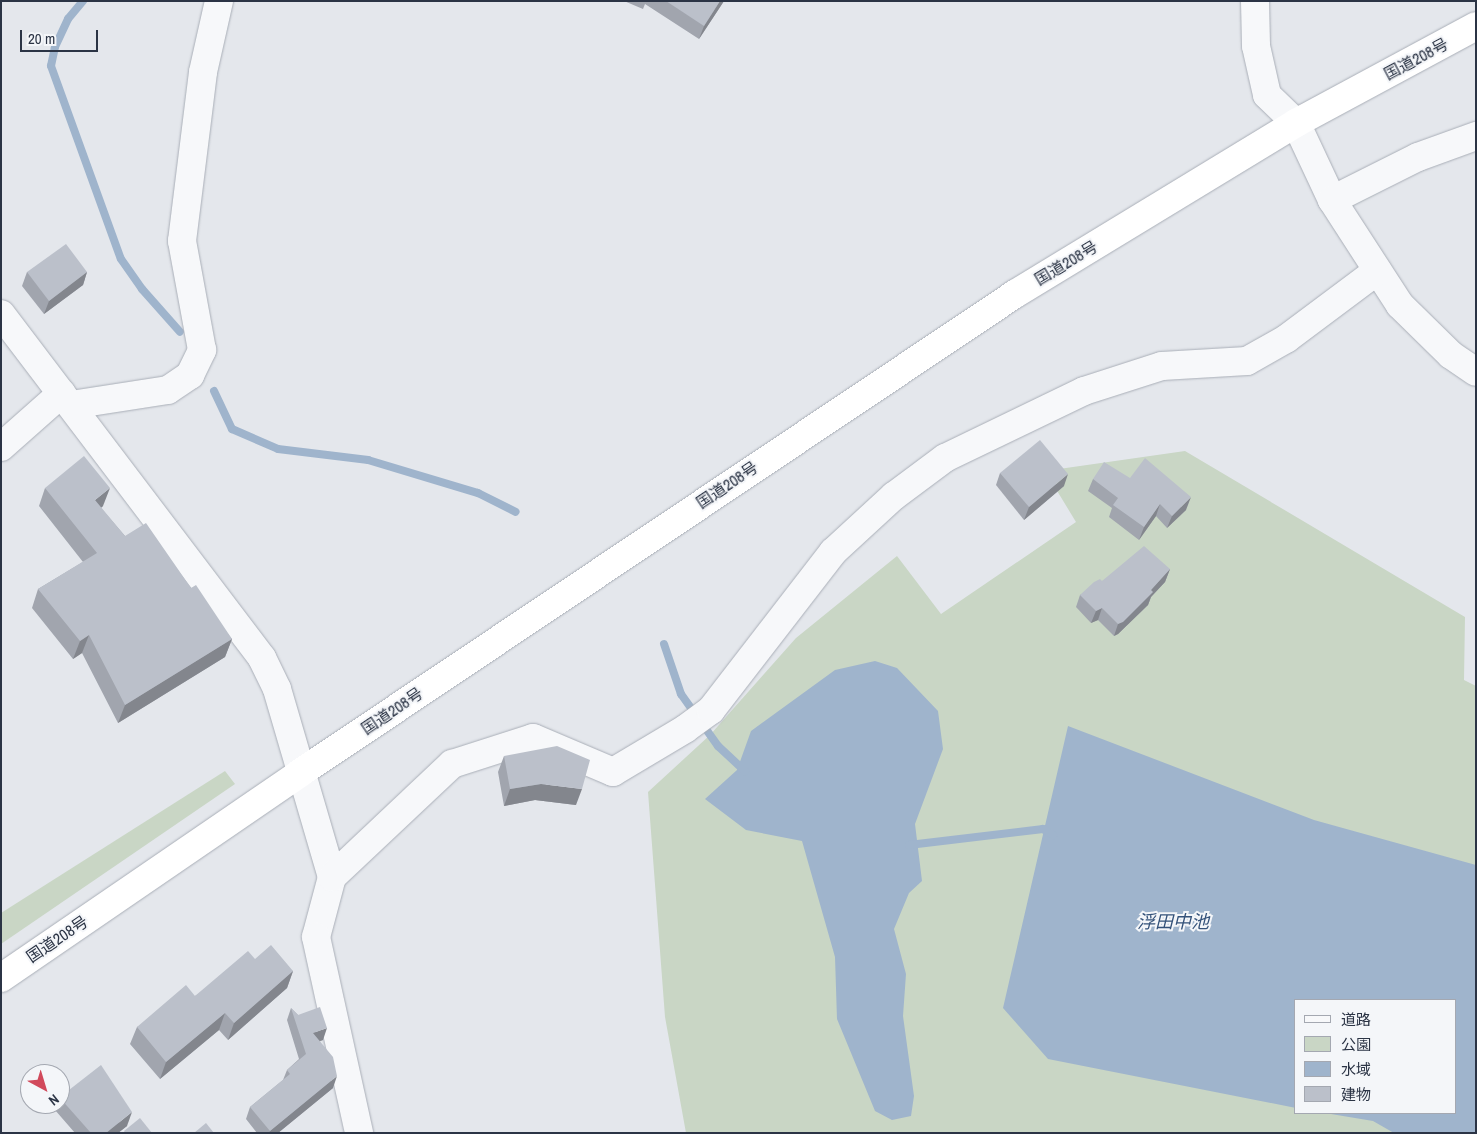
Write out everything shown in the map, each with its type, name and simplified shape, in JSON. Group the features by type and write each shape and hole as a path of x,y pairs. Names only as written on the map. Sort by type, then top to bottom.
{"highway":[{"name":"国道208号","path":"1,978 300,773 1015,294 1296,124 1476,26"}],"street":[{"path":"1,447 66,399 168,390 190,375 202,350 182,241 203,72 219,1"},
{"path":"1255,1 1256,46 1267,95 1296,124 1332,200 1400,305 1451,355 1476,372"},
{"path":"1332,200 1409,161 1476,136"},
{"path":"359,1133 316,937 332,877 452,764 533,738 613,772 685,729 711,710 833,552 894,496 945,458 1084,391 1162,366 1247,360 1286,339 1377,271"},
{"path":"1,314 262,658 278,689 300,773 332,877"}],"green space":[{"path":"1185,451 1465,617 1464,680 1476,686 1476,1133 686,1133 665,1017 648,792 710,735 796,638 897,556 941,614 1076,522 1045,471"},
{"path":"225,771 235,784 1,944 1,913"}],"water":[{"path":"875,661 897,668 938,711 943,749 915,824 922,881 909,893 894,929 906,974 903,1016 914,1096 911,1116 892,1120 875,1111 837,1019 835,957 802,841 746,830 705,799 737,770 751,731 835,670"},
{"name":"浮田中池","path":"1068,726 1314,820 1476,865 1476,1133 1394,1133 1373,1121 1331,1114 1457,1114 1457,999 1294,999 1294,1108 1048,1059 1003,1008"}],"building":[{"path":"666,1 720,1 704,26"},
{"path":"66,244 87,272 49,301 27,272"},
{"path":"1040,440 1068,474 1029,507 1000,473"},
{"path":"84,456 110,488 95,500 125,536 146,523 191,588 196,585 232,639 125,705 89,635 80,641 38,589 97,553 45,488"},
{"path":"1145,458 1191,497 1172,516 1160,504 1144,527 1113,505 1118,498 1093,479 1104,462 1130,478"},
{"path":"1144,546 1170,569 1151,590 1153,592 1123,622 1118,624 1102,608 1096,611 1080,595 1094,582 1100,579 1102,581"},
{"path":"557,746 590,760 582,789 541,784 510,789 504,756"},
{"path":"271,945 293,971 234,1023 225,1013 166,1062 137,1027 186,985 195,996 248,951 255,959"},
{"path":"320,1007 327,1028 313,1033 333,1057 337,1076 270,1131 250,1107 290,1074 287,1070 306,1054 291,1008 298,1015"},
{"path":"101,1065 132,1112 106,1133 91,1133 70,1109 70,1089"},
{"path":"140,1118 152,1133 125,1133 124,1131"},
{"path":"206,1123 214,1133 194,1133"}],"waterway":[{"path":"83,1 68,19 55,47 51,66 121,259 142,289 180,332"},
{"path":"214,391 232,429 278,449 368,460 478,493 516,512"},
{"path":"664,644 681,694 718,746 745,771"},
{"path":"909,845 1043,829 1053,835"}]}
